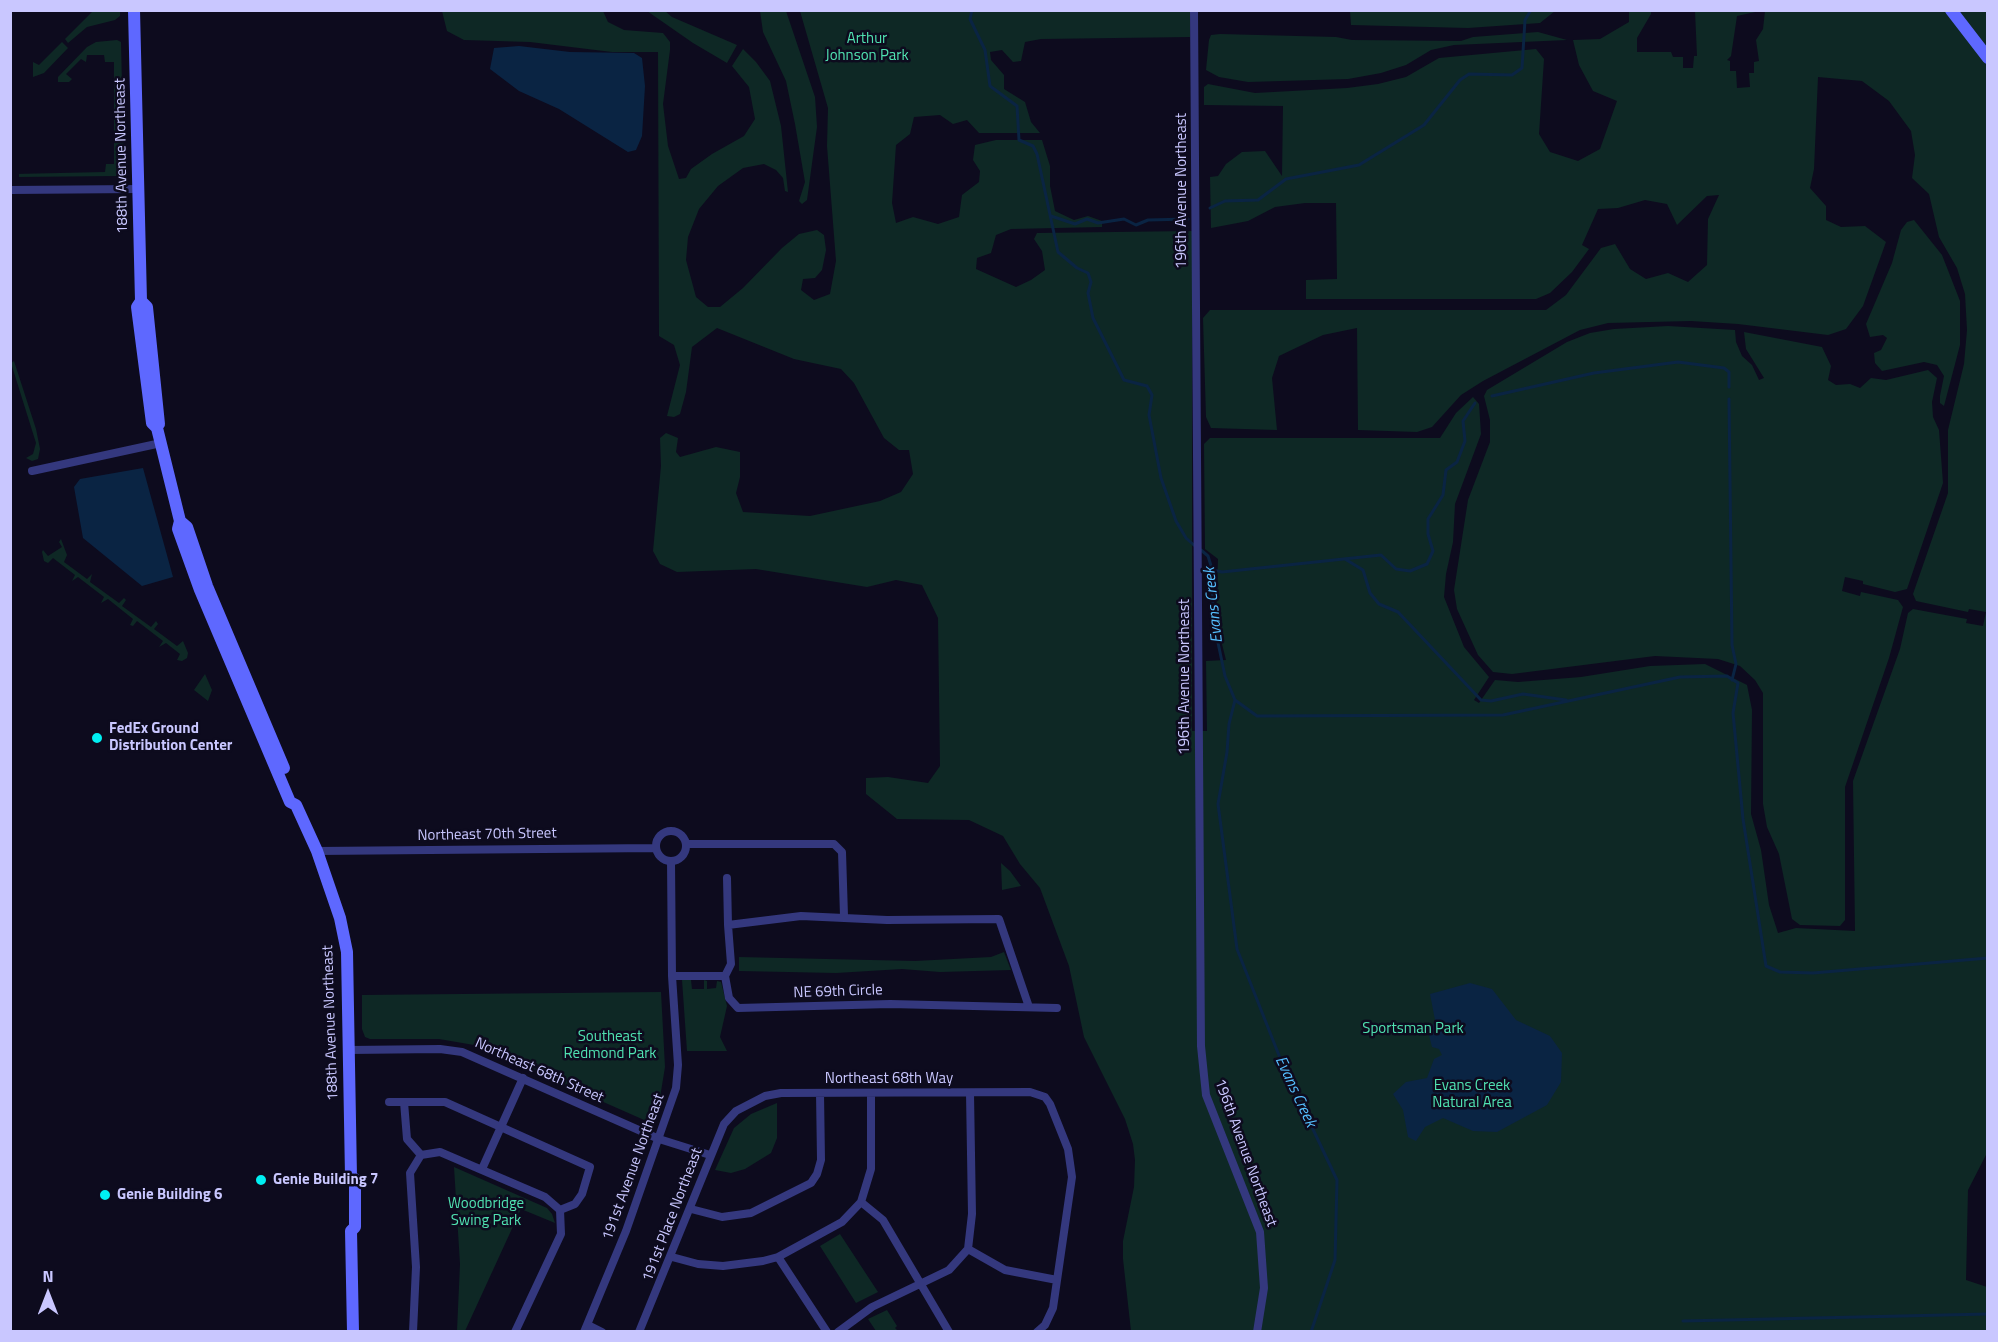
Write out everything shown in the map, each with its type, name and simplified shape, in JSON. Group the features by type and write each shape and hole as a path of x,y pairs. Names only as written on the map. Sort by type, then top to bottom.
{"street":[{"name":"196th Avenue Northeast","path":"1194,10 1202,1073 1206,1095 1260,1232 1264,1288 1257,1332"},
{"path":"1951,10 1988,58"},
{"name":"188th Avenue Northeast","path":"134,11 141,301 147,307 160,420 157,428 180,521 188,527 207,586 296,795 296,805 317,851 340,918 347,952 351,1177 355,1179 355,1227 351,1231 353,1332"},
{"path":"10,190 138,189"},
{"path":"32,471 161,443"},
{"path":"667,832 679,834 686,844 682,856 671,861 661,857 657,848 660,836 667,832"},
{"path":"686,844 834,844 842,852 844,916"},
{"name":"Northeast 70th Street","path":"317,851 657,848"},
{"name":"191st Avenue Northeast","path":"586,1328 626,1231 671,1108 677,1075 672,976 671,861"},
{"name":"NE 69th Circle","path":"727,878 731,964 725,976 729,998 738,1008 890,1004 1057,1008"},
{"path":"728,925 801,916 844,916 887,920 999,919 1029,1007"},
{"path":"672,976 725,976"},
{"name":"Northeast 68th Street","path":"349,1050 452,1050 474,1056 659,1139 710,1155"},
{"path":"482,1169 523,1078"},
{"name":"Northeast 68th Way","path":"736,1111 765,1096 781,1093 1030,1092 1045,1097 1068,1149 1072,1169 1057,1280"},
{"path":"691,1209 722,1216 751,1213 802,1189 817,1174 821,1160 820,1093"},
{"path":"672,1257 698,1264 723,1266 746,1264 778,1257 842,1222 861,1202 871,1169 871,1093"},
{"path":"838,1332 872,1306 949,1270 968,1249 972,1214 970,1093"},
{"path":"389,1102 445,1102 590,1167 582,1194 575,1204 560,1210"},
{"path":"404,1102 407,1139 421,1155"},
{"name":"191st Place Northeast","path":"639,1332 672,1257 710,1155 724,1124 736,1111"},
{"path":"413,1332 416,1267 410,1173 421,1155 440,1152 545,1197 560,1210 561,1234 514,1332"},
{"path":"861,1202 883,1220 949,1332"},
{"path":"968,1249 1005,1270 1057,1280 1053,1308 1045,1325 1037,1332"},
{"path":"778,1257 827,1332"},
{"path":"586,1328 602,1332"}],"green space":[{"path":"1350,10 1555,11 1540,23 1468,28 1351,25"},
{"path":"93,11 120,11 120,16 115,20 87,27 68,43 65,39"},
{"path":"442,11 603,11 608,22 624,30 663,33 670,42 670,50 663,104 668,146 679,179 686,178 691,169 744,136 755,119 749,87 732,66 743,49 756,62 770,81 781,126 788,192 785,191 783,178 776,170 764,164 743,168 718,186 699,209 688,237 686,260 696,297 708,307 720,307 799,234 817,230 824,235 826,250 822,270 815,278 803,279 801,290 814,300 830,294 836,261 827,146 828,108 800,11 1190,11 1190,37 1041,39 1025,42 1021,61 1013,62 1002,50 990,52 991,60 1004,75 1004,89 1025,102 1031,122 1040,133 979,133 967,120 953,124 940,115 914,117 910,134 896,145 892,203 896,223 913,217 938,224 959,217 962,195 979,182 980,171 973,160 975,145 996,140 1042,140 1050,166 1050,186 1055,211 1074,220 1088,216 1102,221 1102,227 1011,229 996,235 991,253 977,258 976,269 1016,287 1031,280 1045,270 1042,251 1034,239 1037,233 1192,231 1192,731 1207,731 1206,661 1226,660 1216,620 1218,559 1205,549 1204,444 1210,438 1440,438 1456,413 1473,397 1479,404 1481,434 1455,504 1453,542 1444,597 1464,647 1489,677 1474,700 1479,703 1495,680 1518,682 1581,677 1650,666 1705,664 1747,685 1752,710 1751,814 1761,850 1769,905 1778,933 1796,928 1855,931 1853,781 1900,649 1908,613 1913,609 1967,619 1966,623 1983,626 1986,612 1969,609 1968,612 1916,601 1913,594 1948,493 1948,430 1964,364 1967,330 1965,294 1957,268 1939,237 1929,194 1912,178 1915,155 1911,131 1889,101 1862,81 1818,77 1814,169 1810,188 1826,206 1826,220 1841,227 1865,226 1886,242 1863,306 1846,329 1828,335 1691,321 1608,323 1580,330 1483,381 1461,395 1432,427 1417,432 1358,430 1357,328 1323,335 1279,356 1272,378 1277,430 1211,428 1206,417 1203,318 1210,310 1546,310 1566,295 1601,248 1615,244 1630,269 1646,279 1668,273 1688,282 1707,265 1708,219 1719,195 1707,196 1677,225 1667,204 1645,200 1618,208 1598,209 1582,245 1589,249 1572,272 1550,293 1536,299 1306,299 1306,280 1337,279 1336,203 1305,203 1275,207 1248,221 1211,228 1210,177 1218,176 1226,164 1242,152 1265,151 1282,176 1283,106 1204,105 1204,87 1208,84 1255,93 1347,88 1406,77 1439,58 1536,49 1544,59 1539,134 1550,152 1578,161 1600,149 1617,101 1593,91 1579,65 1573,40 1600,39 1629,22 1629,11 1651,11 1637,38 1637,52 1671,52 1673,57 1683,57 1683,68 1693,68 1694,56 1697,56 1695,11 1760,11 1737,16 1731,56 1727,60 1730,61 1730,71 1736,71 1737,88 1750,87 1749,73 1754,73 1754,62 1759,61 1756,40 1763,29 1765,11 1987,11 1988,1151 1968,1190 1966,1280 1987,1287 1987,1331 1131,1331 1123,1241 1134,1187 1133,1144 1125,1119 1084,1037 1069,966 1040,888 1020,864 1003,836 969,820 897,819 866,794 866,778 888,777 928,783 940,766 938,618 922,585 896,580 867,587 756,569 677,572 660,564 653,551 661,466 660,438 666,433 678,438 676,452 680,457 716,447 740,452 740,477 736,493 743,512 810,516 880,501 901,492 913,474 909,450 899,450 884,438 854,383 841,369 794,359 717,328 692,347 686,392 680,414 674,417 667,416 680,365 674,345 659,336 658,52 612,52 530,42 464,40 447,31"},
{"path":"647,11 665,11 672,17 737,45 727,63"},
{"path":"760,11 786,11 815,97 817,127 807,200 802,204 799,201 805,182 786,81 763,32"},
{"path":"1538,32 1567,40 1454,45 1431,50 1406,65 1381,73 1348,79 1248,82 1219,77 1206,70 1211,35 1461,41 1473,37"},
{"path":"117,40 121,42 124,171 117,176 19,177 19,174 14,174 105,172 106,164 114,164 114,62 105,62 104,55 87,55 86,62 81,59 66,74 72,79 69,82 58,82 58,77 87,47 96,42"},
{"path":"62,42 68,48 44,73 33,77 33,62 39,65"},
{"path":"1914,220 1942,255 1960,301 1960,345 1944,406 1940,403 1940,396 1944,376 1937,365 1924,362 1882,371 1875,363 1874,353 1881,350 1887,338 1883,335 1870,337 1866,324 1892,263 1901,230 1907,222"},
{"path":"1668,326 1735,330 1736,342 1742,356 1752,365 1759,380 1764,378 1746,349 1744,332 1822,347 1831,366 1828,380 1836,385 1850,384 1860,388 1871,378 1886,380 1928,370 1937,378 1932,402 1933,417 1939,430 1943,483 1907,589 1895,592 1845,577 1842,591 1860,596 1861,592 1898,600 1903,607 1889,658 1845,787 1845,920 1840,926 1800,925 1792,919 1779,854 1767,827 1763,804 1763,693 1755,680 1740,666 1718,659 1655,656 1512,674 1493,672 1478,655 1457,609 1454,590 1468,500 1490,442 1490,420 1484,396 1487,390 1567,342 1590,333 1614,329"},
{"path":"14,361 36,429 40,449 38,459 32,461 26,458 33,454 36,443 11,363"},
{"path":"61,539 67,555 64,562 87,579 92,574 90,582 119,603 124,598 126,600 122,606 151,627 156,621 158,624 154,629 177,646 183,641 188,653 187,658 182,661 177,660 180,654 166,643 159,647 163,641 137,621 133,626 130,625 133,619 108,599 101,603 104,597 78,577 72,581 75,575 53,558 48,563 44,561 43,550 48,556 62,547 59,542"},
{"path":"205,674 212,690 208,701 194,690"},
{"path":"1001,863 1010,871 1021,886 1002,890"},
{"path":"1004,952 1011,970 940,972 902,969 836,973 739,971 739,957 915,961 991,957"},
{"path":"682,980 691,980 692,989 704,989 704,980 707,981 707,989 716,988 717,981 721,982 727,1006 720,1037 727,1051 687,1051"},
{"name":"Southeast Redmond Park","path":"661,992 665,1067 658,1110 651,1123 474,1045 439,1039 370,1039 365,1037 362,1029 362,995"},
{"path":"777,1103 777,1138 771,1153 745,1169 731,1173 715,1170 734,1128 751,1114"},
{"name":"Woodbridge Swing Park","path":"454,1167 547,1208 555,1223 521,1209 465,1331 457,1331 460,1264"},
{"path":"840,1234 878,1292 856,1303 820,1246"},
{"path":"887,1310 898,1331 876,1331 868,1319"}],"water":[{"path":"519,46 570,52 634,53 642,58 645,86 642,136 636,150 628,152 559,109 519,91 490,69 494,48"},
{"path":"143,468 173,577 142,586 83,538 74,487 80,479"},
{"path":"1470,983 1492,989 1516,1020 1550,1036 1562,1053 1561,1082 1547,1105 1497,1132 1473,1131 1443,1118 1425,1127 1416,1141 1408,1137 1403,1110 1393,1094 1406,1082 1427,1078 1434,1059 1442,1055 1439,1049 1432,1047 1429,1035 1435,1020 1430,994"}],"waterway":[{"name":"Evans Creek","path":"972,10 970,19 985,50 990,86 1017,106 1019,140 1033,146 1037,154 1058,252 1077,268 1088,273 1091,282 1088,293 1093,318 1124,380 1147,386 1152,395 1149,415 1161,478 1176,521 1186,538 1195,546"},
{"path":"1210,208 1225,201 1258,200 1286,179 1359,165 1424,125 1460,80 1469,74 1512,75 1522,68 1525,20 1531,10"},
{"path":"1051,216 1075,224 1087,219 1098,223 1124,219 1136,225 1148,220 1188,219"},
{"path":"1492,396 1594,373 1678,362 1724,368 1729,372 1729,387"},
{"path":"1729,399 1732,645 1736,664 1732,680"},
{"path":"1213,570 1222,572 1381,555 1396,569 1410,571 1427,564 1433,551 1428,534 1428,519 1443,495 1446,470 1457,462 1465,441 1463,421 1475,403"},
{"name":"Evans Creek","path":"1201,550 1208,556 1212,569 1213,619 1225,676 1235,700 1229,724 1227,752 1218,804 1237,949 1284,1068 1337,1180 1335,1260 1311,1332"},
{"path":"1345,559 1363,570 1370,593 1379,604 1398,612 1481,700 1491,701 1523,694 1566,700"},
{"path":"1235,700 1257,716 1503,715 1680,677 1727,676 1738,683 1733,713 1743,819 1766,966 1780,972 1813,973 1988,958"},
{"path":"1683,1321 1988,1314"}],"place":[{"name":"FedEx Ground Distribution Center","path":"97,738"},
{"name":"Genie Building 7","path":"261,1180"},
{"name":"Genie Building 6","path":"105,1195"}],"park label":[{"name":"Arthur Johnson Park","path":"867,48"},
{"name":"Sportsman Park","path":"1413,1029"},
{"name":"Evans Creek Natural Area","path":"1472,1094"}]}
